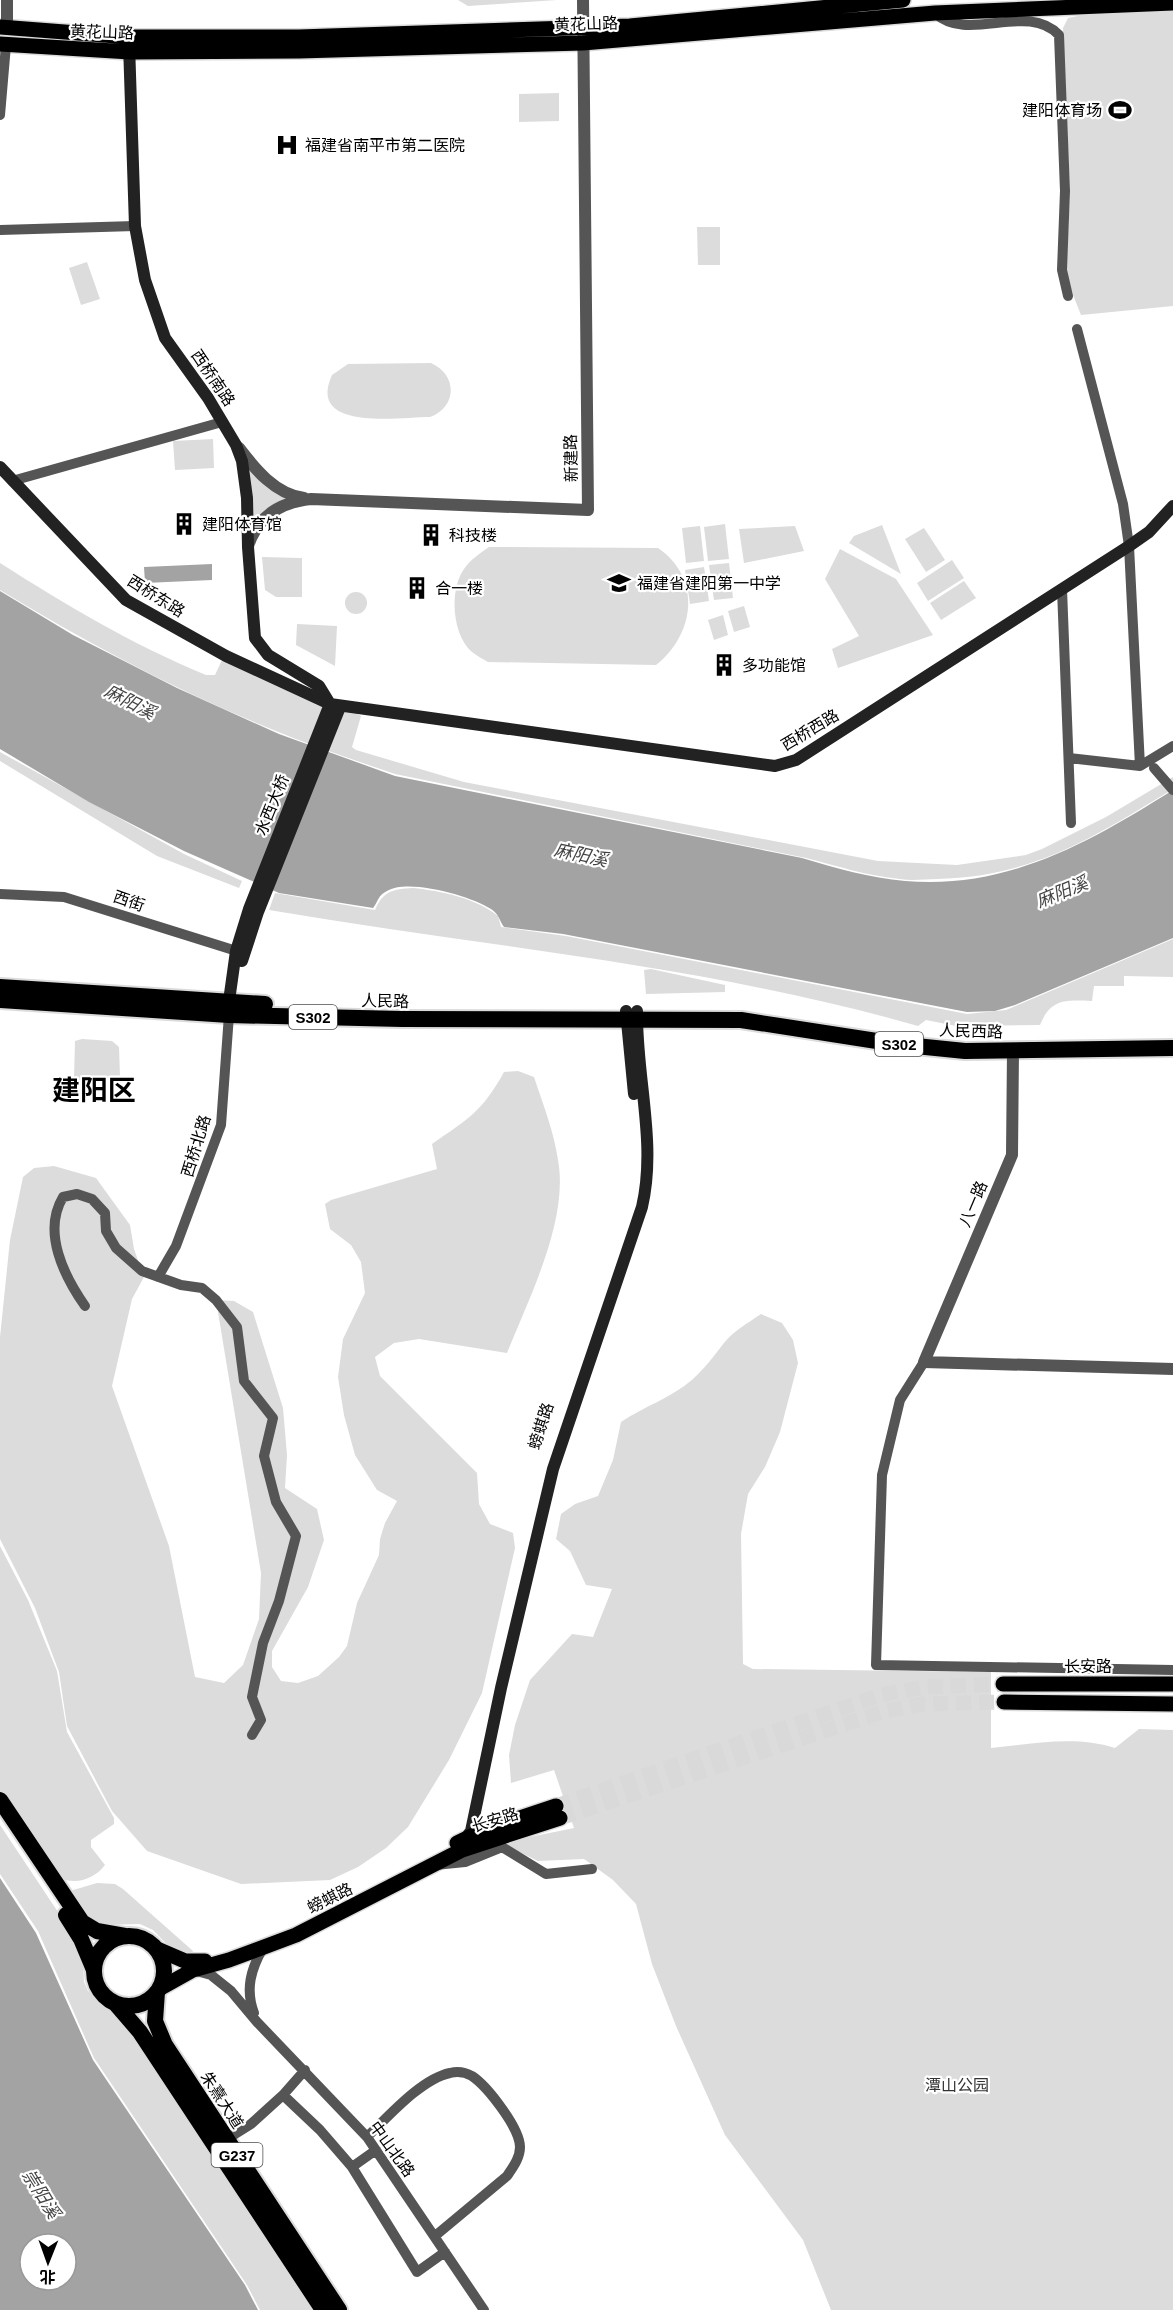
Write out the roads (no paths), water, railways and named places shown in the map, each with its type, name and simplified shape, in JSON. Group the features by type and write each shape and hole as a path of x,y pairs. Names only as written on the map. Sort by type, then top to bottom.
{"highway":[{"name":"人民路","path":"0,987 230,1007"},
{"name":"人民路","path":"0,1000 632,1016"},
{"name":"人民西路","path":"632,1016 769,1013 900,1034 965,1040 1173,1038"},
{"name":"人民西路","path":"632,1016 741,1020 896,1044 965,1051 1173,1048"},
{"path":"0,1800 82,1922 97,1931 143,1939 157,1949"},
{"name":"G237","path":"0,1817 81,1939 99,1989 115,2003"},
{"path":"94,1970 96,1959 107,1943 126,1936"},
{"name":"G237","path":"157,1949 164,1965 158,1991"},
{"path":"115,2003 138,2004 158,1991"},
{"name":"朱熹大道","path":"158,1991 155,2014 158,2032 339,2310"},
{"name":"朱熹大道","path":"115,2003 140,2032 323,2310"}],"main road":[{"name":"黄花山路","path":"3,45 129,44 299,51 583,35 630,27 903,0"},
{"name":"黄花山路","path":"583,35 631,41 935,13 1173,3"},
{"name":"黄花山路","path":"3,27 129,44"},
{"name":"西桥南路","path":"129,44 135,226 145,280 165,338 236,445 246,478 248,547 255,638 268,655 319,686 333,710"},
{"name":"西桥东路","path":"0,467 126,600 226,656 333,710"},
{"name":"西桥西路","path":"333,710 762,765 784,765 796,760 1129,546 1149,532 1173,506"},
{"name":"水西大桥","path":"230,1007 240,952 253,911 333,710"},
{"name":"螃蜞路","path":"229,1958 263,1948 334,1916 440,1857 473,1821 542,1485 638,1191 640,1136 632,1016"},
{"name":"长安路","path":"1003,1684 1173,1684"},
{"path":"1004,1702 1173,1704"},
{"name":"长安路","path":"440,1857 502,1830 558,1812"},
{"path":"473,1821 483,1820 502,1830"},
{"name":"长安路","path":"440,1857 473,1821 502,1830"},
{"path":"158,1991 193,1970 229,1958 332,1913 440,1857"},
{"path":"157,1949 185,1961 229,1958"}],"street":[{"path":"3,27 7,0"},
{"path":"583,0 583,35"},
{"path":"896,0 897,16"},
{"path":"935,13 943,20 957,24 1040,23 1059,35 1065,191 1062,270 1068,296"},
{"name":"新建路","path":"248,547 255,529 270,513 288,502 311,499 588,510 583,35"},
{"path":"0,115 3,45"},
{"path":"0,230 135,226"},
{"path":"1077,329 1123,504 1129,546 1140,766"},
{"path":"12,480 222,422"},
{"path":"236,445 271,483 297,497 311,499"},
{"path":"1062,589 1071,823"},
{"path":"1069,758 1140,766 1173,746"},
{"path":"1154,768 1173,790"},
{"name":"西街","path":"0,894 64,897 240,952"},
{"name":"西桥北路","path":"158,1277 176,1246 221,1125 230,1007"},
{"name":"八一路","path":"924,1362 1011,1155 1013,1050"},
{"path":"85,1306 69,1283 54,1233 54,1211 63,1197 77,1194 92,1199 105,1213 106,1231 116,1248 142,1271 182,1286 202,1288 216,1300 237,1327 244,1381 273,1418 264,1455 276,1502 296,1536 279,1601 263,1643 252,1697 261,1720 252,1735"},
{"path":"1173,1369 924,1362 900,1400 882,1475 876,1665 1173,1670"},
{"path":"440,1857 465,1862 502,1846 546,1874 592,1869"},
{"path":"257,2022 249,1988 253,1966 263,1948"},
{"name":"中山北路","path":"193,1970 220,1981 367,2137 484,2310"},
{"path":"226,2139 251,2124 283,2095 305,2070"},
{"path":"367,2137 422,2087 444,2074 458,2072 473,2076 513,2126 520,2148 515,2164 507,2175 435,2236"},
{"path":"283,2095 320,2130 352,2167 417,2272 445,2252"},
{"path":"352,2167 376,2150"}],"water":[{"path":"212,564 212,580 145,583 144,567"},
{"name":"麻阳溪","path":"0,591 73,635 177,688 279,734 395,776 802,858 879,878 942,882 978,878 1013,870 1079,844 1173,790 1173,938 1015,1005 995,1011 967,1012 563,934 504,927 491,909 469,899 439,890 409,886 397,888 384,893 373,908 279,893 184,851 89,802 0,749"},
{"name":"崇阳溪","path":"0,1878 36,1933 93,2060 245,2285 258,2310 0,2310"}],"tunnel":[{"path":"556,1806 881,1695 924,1687 1003,1684"},
{"path":"560,1818 885,1711 923,1704 1004,1702"}],"place":[{"name":"建阳体育场","path":"1120,110"},
{"name":"福建省南平市第二医院","path":"287,145"},
{"name":"建阳体育馆","path":"184,524"},
{"name":"科技楼","path":"431,535"},
{"name":"福建省建阳第一中学","path":"619,583"},
{"name":"合一楼","path":"417,588"},
{"name":"多功能馆","path":"724,665"}],"district":[{"name":"建阳区","path":"94,1090"}],"park label":[{"name":"潭山公园","path":"957,2085"}]}
